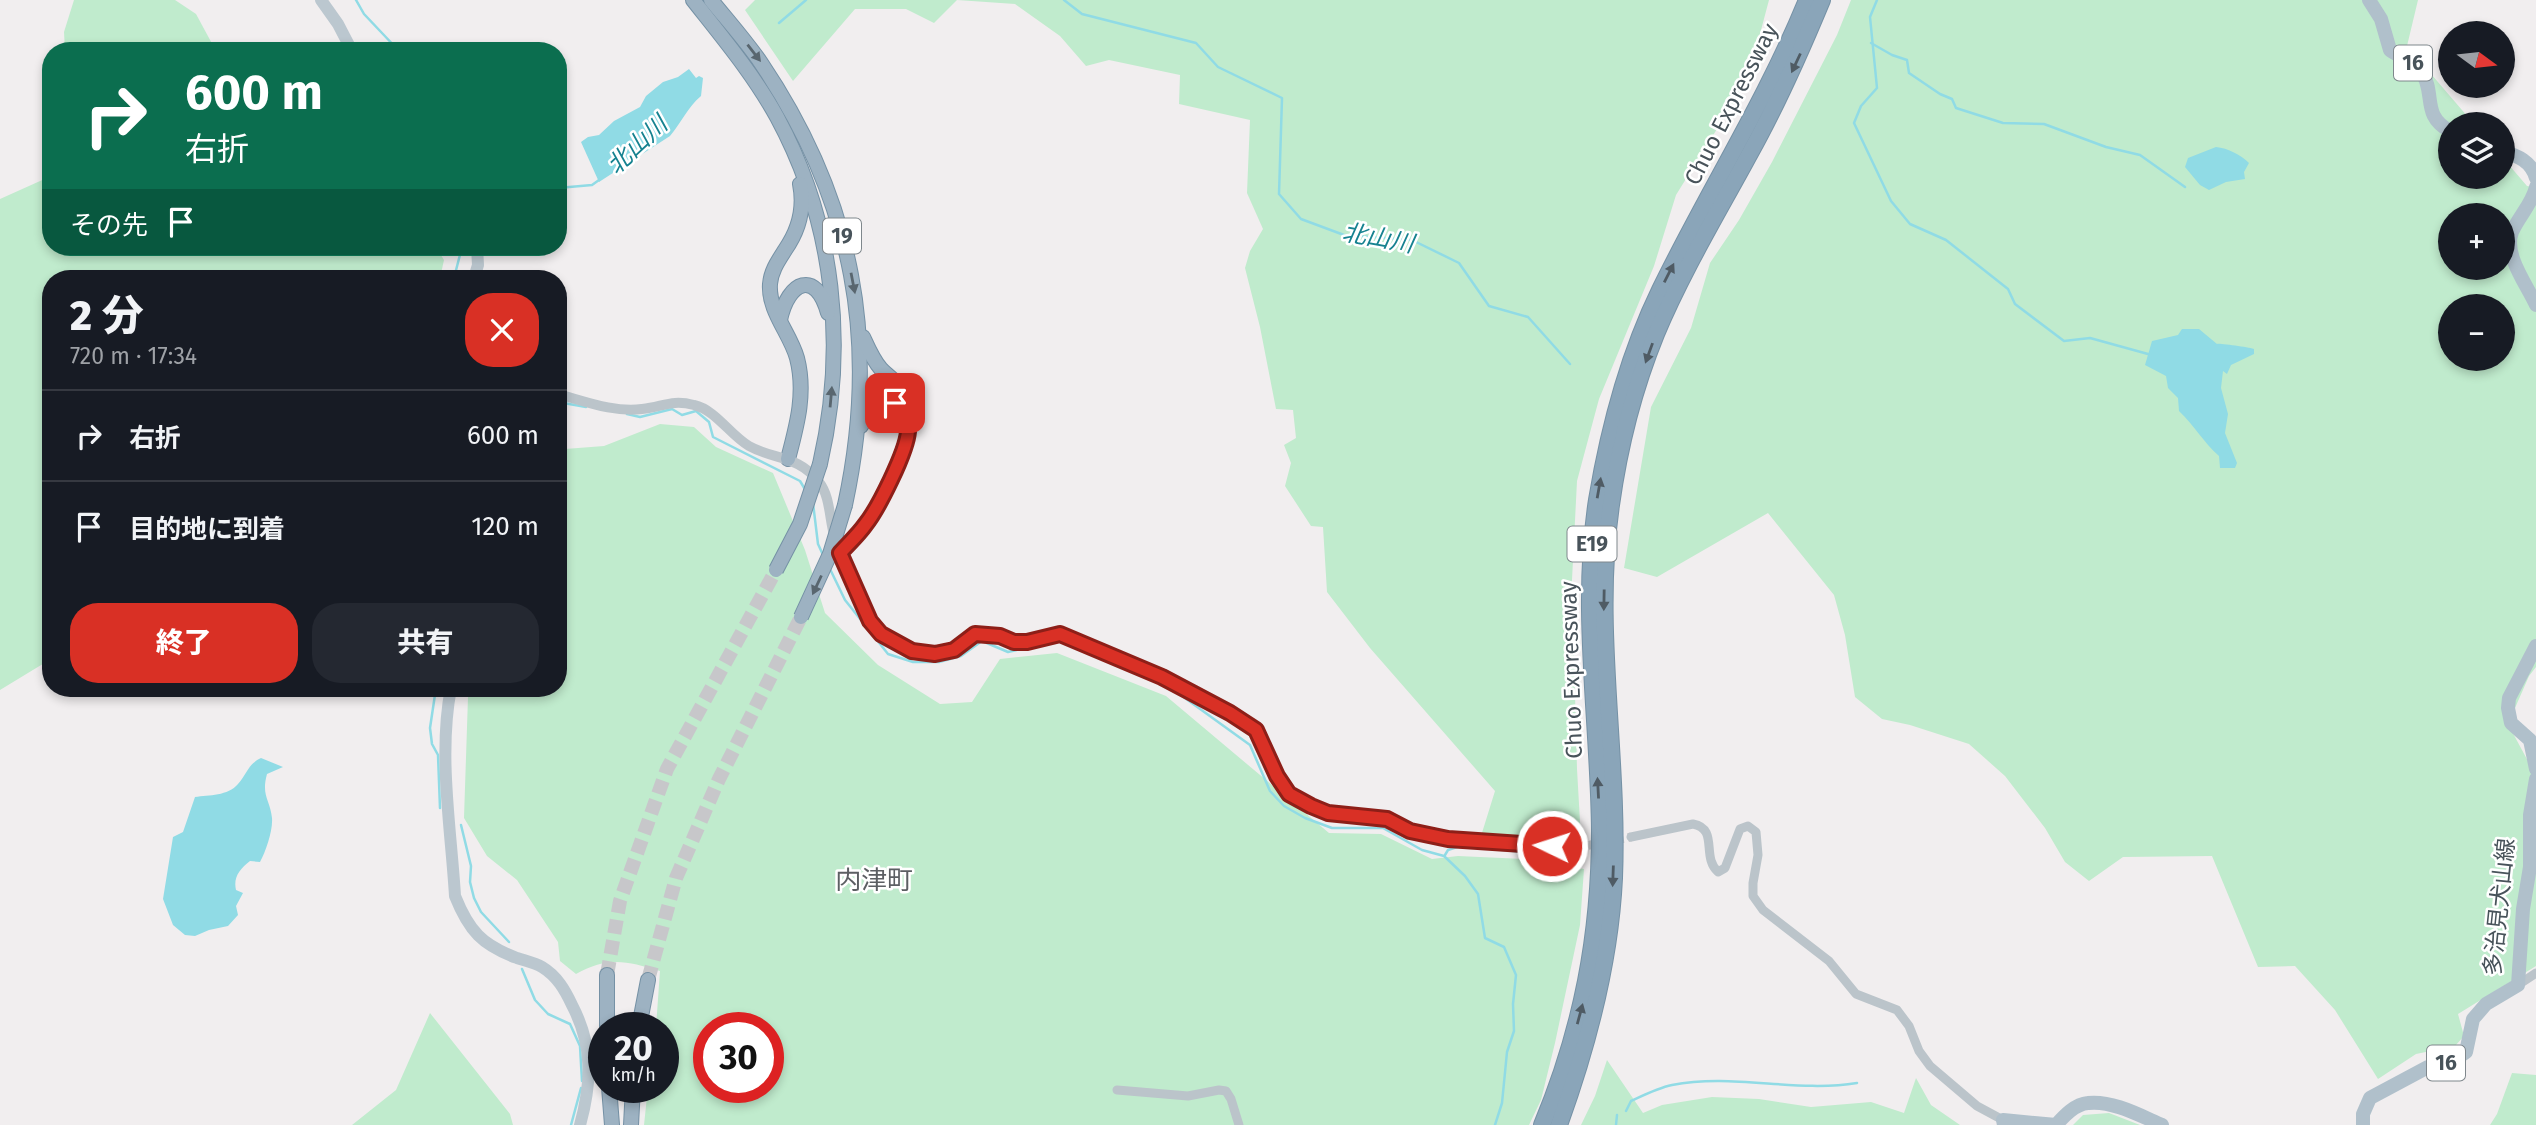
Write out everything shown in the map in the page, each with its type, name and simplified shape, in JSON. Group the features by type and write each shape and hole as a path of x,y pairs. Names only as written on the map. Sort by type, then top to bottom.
{"highway":[{"name":"19","path":"694,0 747,69 776,116 792,149 814,208 833,298 834,338 829,423 820,464 800,524 776,569"},
{"name":"19","path":"711,0 760,61 808,145 833,207 847,253 860,329 858,435 845,505 830,554 801,617"},
{"path":"727,20 729,0"},
{"name":"Chuo Expressway","path":"1542,1125 1570,1051 1585,995 1595,928 1600,829 1591,577 1597,504 1615,413 1628,368 1659,293 1777,72 1807,0"},
{"name":"Chuo Expressway","path":"1559,1125 1578,1071 1597,1000 1606,959 1612,908 1614,828 1605,660 1605,577 1611,507 1620,454 1642,373 1660,325 1778,101 1822,0"},
{"path":"788,458 798,422 801,389 796,358 774,309 770,282 772,271 794,236 800,219 802,196 792,149"},
{"path":"780,320 783,306 793,289 810,287 818,291 823,298 834,338"},
{"path":"840,553 865,526 883,498 912,415 905,390 881,369 869,352 860,329"},
{"path":"858,435 869,411 879,403 888,402 901,407 908,432"},
{"path":"607,975 607,1012"},
{"path":"642,1012 648,980"},
{"path":"610,1103 612,1125"},
{"path":"631,1125 633,1103"}],"main road":[{"path":"321,0 347,42"},
{"name":"16","path":"2369,0 2381,19 2390,50 2421,70 2427,86 2431,113 2438,122"},
{"path":"2515,156 2525,160 2536,177"},
{"path":"2536,187 2529,206 2512,232 2510,246 2536,305"},
{"path":"2536,646 2509,698 2508,708 2511,723 2529,740 2536,769"},
{"path":"450,697 445,742 456,896 463,916 474,933 492,947 540,966 554,976 566,994 580,1020 589,1051 588,1097 580,1125"},
{"name":"多治見犬山線","path":"2363,1125 2370,1097 2428,1067 2453,1061 2466,1052 2473,1019 2486,1004 2518,985 2523,909 2530,867 2530,815 2536,779"},
{"path":"2004,1123 2056,1125 2079,1105 2087,1102 2101,1103 2162,1125"}],"street":[{"path":"567,396 620,408 642,409 668,402 696,405 713,415 750,447 788,458 805,468 820,483 840,553 870,621 881,634 912,651 935,654 954,650 975,634 1000,636 1014,642 1027,642 1060,634 1162,677 1256,730 1277,776 1289,794 1311,806 1328,813 1387,819 1410,831 1448,839 1575,848"},
{"path":"1631,837 1693,824 1701,825 1706,829 1709,840 1712,867 1718,872 1725,868 1741,829 1748,826 1756,832 1758,855 1753,896 1763,910 1829,961 1856,994 1897,1010 1909,1026 1919,1051 1930,1066 1977,1106 2004,1123"},
{"path":"2518,985 2536,973"},
{"path":"1117,1090 1188,1096 1226,1091 1239,1125"}],"green space":[{"path":"74,0 175,0 196,14 211,42 65,42 64,32"},
{"path":"755,0 957,0 934,23 906,9 855,9 793,81 745,10"},
{"path":"957,0 1769,0 1748,79 1676,195 1654,266 1599,399 1577,481 1572,580 1581,839 1481,836 1495,791 1370,648 1327,592 1323,527 1311,526 1285,486 1291,463 1284,445 1296,438 1293,410 1276,409 1245,268 1250,251 1263,229 1247,193 1250,120 1179,104 1180,75 1109,60 1086,66 1060,36 1015,4"},
{"path":"1851,0 2418,0 2407,46 2438,82 2438,98 2452,98 2464,112 2438,112 2438,189 2515,189 2515,172 2527,186 2536,187 2536,667 2529,676 2508,724 2536,776 2536,966 2458,1014 2464,1036 2455,1046 2416,1054 2378,1079 2335,1010 2295,966 2258,967 2212,856 2123,857 2089,881 2065,862 2045,828 2005,776 1969,744 1882,719 1855,697 1845,635 1834,595 1768,513 1657,577 1624,568 1651,407 1691,328 1710,263 1739,220 1837,35"},
{"path":"42,180 42,256 442,256 444,260 442,270 42,270 42,664 0,690 0,199"},
{"path":"660,424 694,427 716,447 773,473 805,550 825,613 878,665 940,704 972,702 1000,659 1057,653 1166,696 1329,833 1381,834 1432,859 1458,856 1524,859 1584,869 1580,925 1541,1100 1529,1125 644,1125 646,1103 679,1103 679,1012 657,1012 660,971 618,962 587,968 576,974 560,961 558,942 517,880 487,856 464,818 468,697 567,697 567,449 604,446"},
{"path":"430,1013 510,1114 513,1125 352,1125 396,1090"},
{"path":"1607,1060 1643,1113 1662,1105 1712,1097 1759,1099 1811,1107 1871,1102 1904,1113 1916,1078 1931,1105 1960,1125 1581,1125 1595,1096"},
{"path":"2512,1073 2536,1075 2536,1125 2490,1125 2497,1114"},
{"path":"2109,1113 2140,1125 2073,1125 2083,1115"}],"water":[{"path":"689,69 696,78 703,78 701,96 670,136 599,182 581,142 588,137 599,135 614,121 640,107 646,96 663,82 678,77"},
{"path":"2216,147 2234,152 2249,163 2244,172 2245,179 2226,182 2209,190 2200,185 2185,167 2188,158"},
{"path":"2182,329 2199,329 2217,344 2254,349 2254,354 2231,365 2227,374 2223,371 2221,388 2228,414 2225,433 2237,463 2235,468 2220,468 2219,456 2179,411 2178,398 2168,388 2166,376 2145,365 2152,341 2178,335"},
{"path":"261,758 283,767 267,774 265,793 272,818 270,834 260,862 250,861 236,877 236,890 243,893 236,906 238,915 228,926 195,936 185,935 173,925 163,899 173,837 183,832 195,797 229,791 238,784 253,763"}],"waterway":[{"path":"356,0 364,14 390,42"},
{"name":"北山川","path":"779,23 806,0"},
{"name":"北山川","path":"1064,0 1082,14 1196,43 1218,67 1282,98 1279,194 1301,219 1344,235 1412,240 1459,263 1489,306 1528,317 1570,364"},
{"path":"1877,0 1870,17 1877,88 1861,106 1854,123 1891,201 1910,224 1946,240 2008,289 2015,304 2064,341 2090,338 2148,354"},
{"path":"1871,43 1907,60 1909,73 1952,99 1956,108 2003,123 2044,124 2106,147 2140,155 2185,187"},
{"name":"北山川","path":"567,187 592,185 599,180"},
{"path":"456,270 460,256"},
{"path":"567,404 586,407"},
{"path":"627,414 640,417 672,409 682,415 696,411 709,422 713,437 800,481 806,491"},
{"path":"813,503 818,544 824,557"},
{"path":"830,569 845,600 888,654 913,662 939,662 961,656 982,641 1008,652 1058,640 1171,688 1250,745 1270,791 1284,806 1305,818 1332,828 1383,828 1422,850 1444,856 1465,876 1478,894 1485,938 1504,947 1516,975 1514,1031 1507,1052 1502,1103 1495,1125"},
{"path":"435,697 430,728 432,744 438,755 440,808"},
{"path":"461,825 471,866 470,882 474,898 481,912 509,942"},
{"path":"1445,855 1448,850 1460,846 1564,856"},
{"path":"522,969 535,1000 548,1014 570,1024 580,1046 582,1081"},
{"path":"1626,1111 1631,1101 1651,1092 1672,1085 1695,1082 1811,1086 1857,1083"},
{"path":"571,1125 581,1088"},
{"path":"1616,1125 1617,1115"}],"tunnel":[{"path":"607,975 620,901 667,769 776,570"},
{"path":"648,980 676,878 719,779 801,617"},
{"path":"1575,848 1631,837"}],"district":[{"name":"内津町","path":"874,880"}],"route":[{"path":"895,403 905,415 908,432 901,454 883,498 865,526 840,553 870,621 881,634 912,651 935,654 954,650 975,634 1027,642 1060,634 1162,677 1256,730 1277,776 1289,794 1311,806 1328,813 1387,819 1410,831 1448,839 1552,846"}]}
